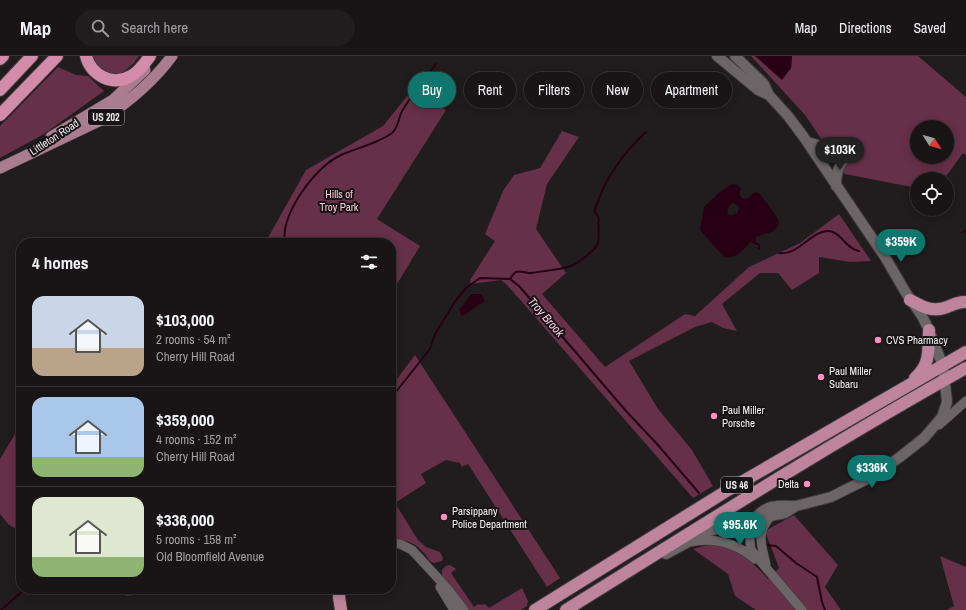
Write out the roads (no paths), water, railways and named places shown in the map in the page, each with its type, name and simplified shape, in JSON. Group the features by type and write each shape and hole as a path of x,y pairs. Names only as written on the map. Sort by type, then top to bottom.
{"highway":[{"path":"0,90 32,56"},
{"path":"0,115 57,56"},
{"path":"86,56 89,64 95,72 116,81 132,76 150,56"},
{"path":"910,300 928,309 944,308 954,304 966,302"},
{"path":"902,388 917,376 926,364 928,355 928,328 934,317 944,308"},
{"name":"US 46","path":"535,610 728,490 966,352"},
{"name":"US 46","path":"566,610 793,469 966,368"},
{"path":"339,594 340,610"}],"main road":[{"name":"Littleton Road","path":"24,157 50,137 113,100 139,77 156,56"},
{"name":"Littleton Road","path":"0,168 103,119 117,110 143,90 164,68 172,56"},
{"path":"717,56 758,90 769,95"},
{"path":"735,56 764,84 769,95 788,116 885,257 928,328 943,366 947,402 945,410 939,421 924,438 873,476 831,497 796,506 778,506 769,508 759,513 754,520"},
{"path":"807,142 836,150 850,152 839,166 836,176 836,186"},
{"path":"626,573 706,532 738,523 785,513 796,506"}],"street":[{"path":"924,438 966,401"},
{"path":"768,569 760,542 762,529 771,516"},
{"path":"754,520 750,528 749,540 751,550 802,610"},
{"path":"687,542 715,540 733,544 768,569"},
{"path":"396,544 412,550 448,588 464,610"},
{"path":"432,572 454,610"}],"waterway":[{"path":"285,238 288,219 294,205 311,180 321,169 341,155 374,143 392,133 396,128 402,111 436,64"},
{"path":"510,279 516,272 531,273 571,266 584,258 595,248 599,239 599,218 595,210 601,193 623,156 646,132"},
{"path":"779,253 793,251 816,234 829,231 837,234 854,250 859,251"},
{"path":"753,242 759,245 759,249"},
{"name":"Troy Brook","path":"396,392 430,349 435,334 456,300 466,288 480,278 510,279 519,286 626,411 657,444 699,493"},
{"name":"Troy Brook","path":"765,545 776,546 796,563 817,577 825,610"},
{"name":"Troy Brook","path":"1,610 19,594"}],"place":[{"name":"CVS Pharmacy","path":"878,340"},
{"name":"Paul Miller Subaru","path":"821,377"},
{"name":"Paul Miller Porsche","path":"714,416"},
{"name":"Delta","path":"807,484"},
{"name":"Parsippany Police Department","path":"444,517"}],"park label":[{"name":"Hills of Troy Park","path":"339,200"}]}
